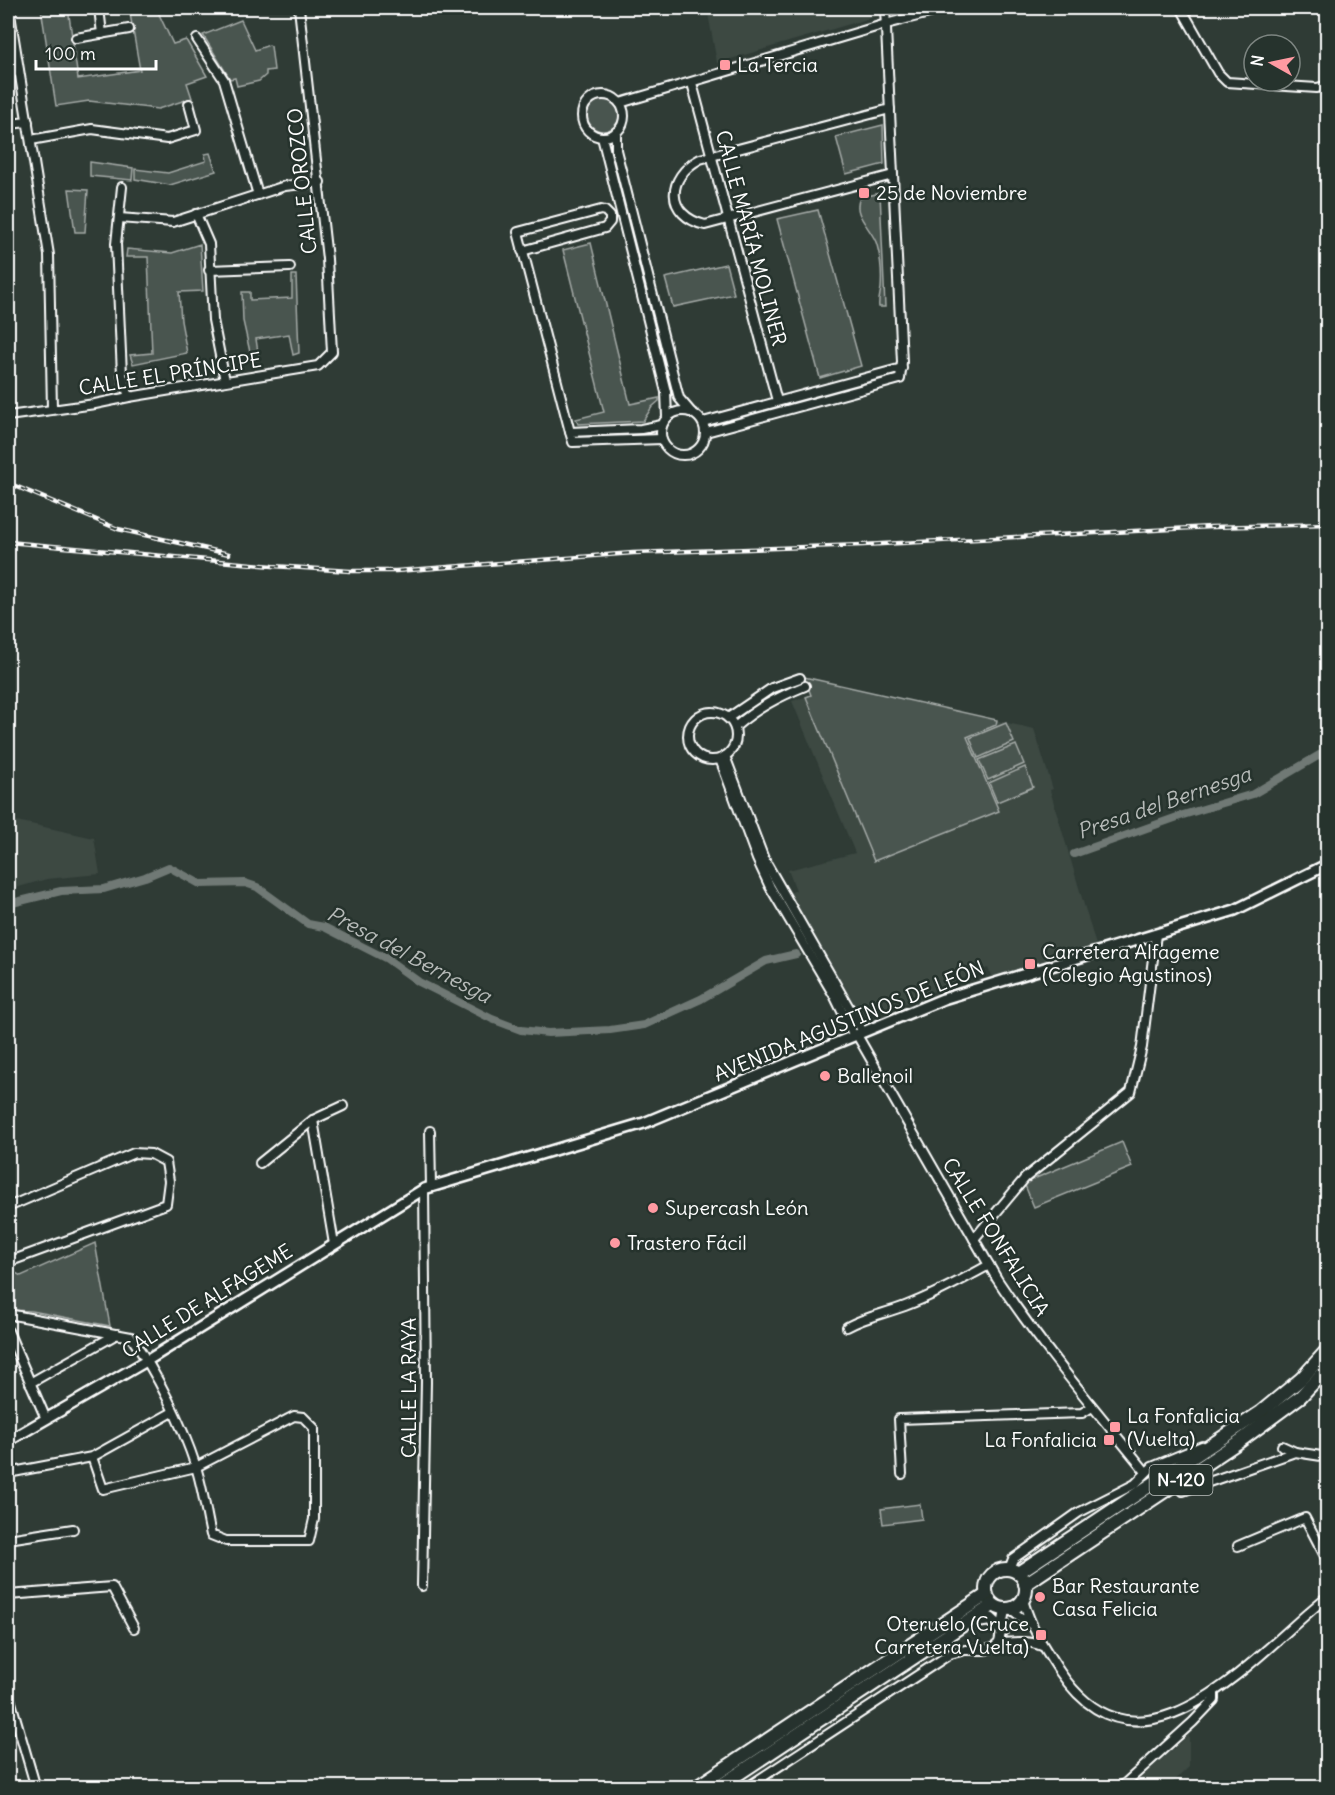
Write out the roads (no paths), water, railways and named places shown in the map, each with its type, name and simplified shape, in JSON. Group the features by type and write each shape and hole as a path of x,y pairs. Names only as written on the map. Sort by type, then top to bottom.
{"highway":[{"name":"N-120","path":"1018,1575 1229,1435 1290,1389 1328,1349"},
{"name":"N-120","path":"998,1605 986,1584 991,1575 1000,1569 1018,1575 1240,1441 1301,1396 1328,1367"},
{"path":"717,1788 964,1624 998,1605 1017,1606 1023,1600 1026,1592 1018,1575"},
{"path":"695,1788 998,1605"},
{"path":"964,1624 990,1619 1002,1630"}],"street":[{"path":"9,8 49,255 52,409"},
{"path":"99,8 102,34"},
{"name":"CALLE OROZCO","path":"299,8 320,182 332,352"},
{"path":"706,432 900,379 902,368 885,8"},
{"path":"620,103 886,24 949,8"},
{"path":"1181,8 1218,73 1227,82 1317,88 1328,85"},
{"path":"76,38 129,29"},
{"path":"197,39 226,85 258,195"},
{"path":"8,73 19,71"},
{"name":"CALLE MARÍA MOLINER","path":"692,83 777,401"},
{"path":"602,137 666,392 662,439 669,451 683,456 697,451 705,440 706,432 703,422 679,398 616,150 616,132 624,118 620,103 611,96 599,94 588,100 581,117 586,129 602,137 616,132"},
{"path":"30,140 92,129 167,139 195,130 189,104"},
{"path":"890,109 700,159 681,172 676,180 674,192 677,204 684,215 705,225 893,175"},
{"path":"9,124 28,122"},
{"path":"119,218 173,222 285,186 320,182"},
{"path":"122,187 116,244 122,374 129,397"},
{"path":"522,250 605,228 610,222 610,216 601,210 518,232 522,250 573,442 662,439"},
{"path":"196,214 209,244 213,320 225,381"},
{"path":"209,270 290,267"},
{"name":"CALLE EL PRÍNCIPE","path":"8,415 95,404 318,366 332,352"},
{"path":"703,422 902,368"},
{"path":"570,432 641,429 665,421 679,411 691,412"},
{"path":"728,718 772,688 800,678"},
{"path":"735,727 755,710 776,697 805,687"},
{"path":"709,711 719,712 735,727 736,738 733,748 722,758 709,760 700,757 692,750 688,741 688,731 692,722 709,711"},
{"name":"CALLE FONFALICIA","path":"722,758 764,859 858,1034 989,1265 1013,1304 1092,1407 1146,1472"},
{"name":"AVENIDA AGUSTINOS DE LEÓN","path":"427,1188 644,1124 960,993 1235,910 1325,866"},
{"path":"974,1239 1025,1178 1131,1092 1142,1047 1156,934"},
{"path":"260,1162 313,1120 343,1106"},
{"path":"313,1120 334,1244"},
{"name":"CALLE LA RAYA","path":"423,1587 429,1131"},
{"path":"8,1207 134,1153 151,1154 166,1162 169,1181 166,1204 8,1262"},
{"name":"CALLE DE ALFAGEME","path":"8,1441 148,1360 427,1188"},
{"path":"847,1327 866,1317 901,1308 939,1292 989,1265"},
{"path":"8,1314 131,1337 148,1360 196,1467 211,1536 226,1542 309,1541 314,1519 314,1428 303,1418 294,1416 196,1467 103,1489 92,1457"},
{"path":"8,1331 46,1419"},
{"path":"30,1383 117,1334"},
{"path":"902,1474 899,1419 1082,1413 1092,1407"},
{"path":"8,1473 92,1457 173,1412"},
{"path":"1018,1575 1013,1559 1066,1520 1135,1484 1152,1467 1229,1435"},
{"path":"1282,1446 1295,1452 1328,1457"},
{"path":"1183,1491 1295,1452"},
{"path":"1238,1546 1305,1518 1328,1562"},
{"path":"8,1539 73,1529"},
{"path":"8,1595 112,1587 134,1628"},
{"path":"1023,1600 1030,1624 1075,1693 1095,1710 1118,1719 1140,1722 1168,1718 1214,1692 1259,1658 1328,1596"},
{"path":"998,1605 1030,1624"},
{"path":"998,1605 1002,1630 999,1643"},
{"path":"746,1788 950,1654 965,1650 985,1650 999,1643 1021,1641 1034,1642 1043,1647"},
{"path":"8,1692 36,1788"},
{"path":"1120,1788 1201,1715 1214,1700 1214,1692"}],"waterway":[{"name":"Presa del Bernesga","path":"1074,854 1183,815 1253,794 1328,750"},
{"name":"Presa del Bernesga","path":"8,904 61,891 104,889 169,867 200,884 245,883 257,887 308,924 324,927 387,959 419,982 492,1019 521,1030 548,1033 610,1030 644,1025 701,999 766,961 796,954"}],"railway":[{"path":"8,483 118,529 229,554"},
{"path":"8,542 273,566 350,571 396,571 633,553 863,545 1211,527 1328,524"}],"place":[{"name":"La Tercia","path":"725,65"},
{"name":"25 de Noviembre","path":"864,193"},
{"name":"Carretera Alfageme (Colegio Agustinos)","path":"1030,964"},
{"name":"Ballenoil","path":"825,1076"},
{"name":"Supercash León","path":"653,1208"},
{"name":"Trastero Fácil","path":"615,1243"},
{"name":"La Fonfalicia (Vuelta)","path":"1115,1427"},
{"name":"La Fonfalicia","path":"1109,1440"},
{"name":"Bar Restaurante Casa Felicia","path":"1040,1597"},
{"name":"Oteruelo (Cruce Carretera Vuelta)","path":"1041,1635"}]}
